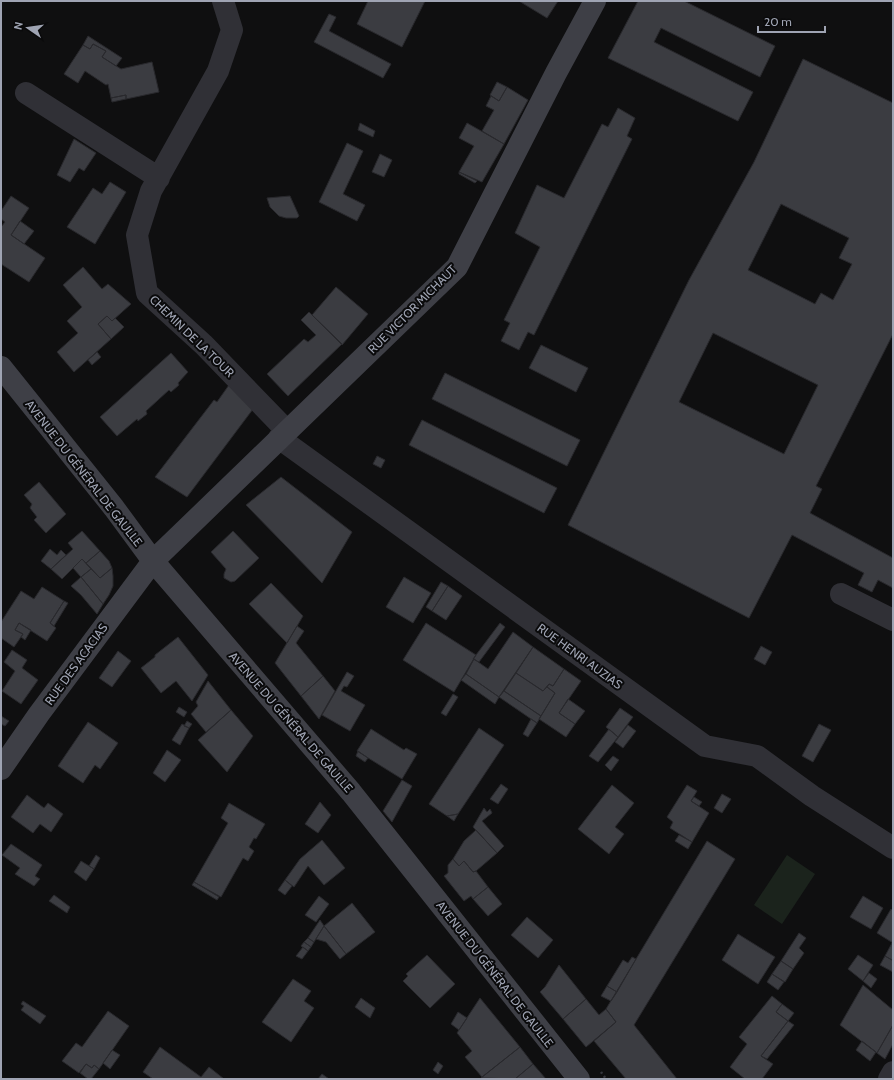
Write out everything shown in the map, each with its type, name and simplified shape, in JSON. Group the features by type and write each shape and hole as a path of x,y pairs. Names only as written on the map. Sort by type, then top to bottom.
{"street":[{"name":"CHEMIN DE LA TOUR","path":"223,1 232,30 218,71 151,191 137,235 147,293 204,345 283,435"},
{"name":"RUE VICTOR MICHAUT","path":"153,561 457,267 556,73 595,1"},
{"path":"26,93 159,178"},
{"name":"AVENUE DU GÉNÉRAL DE GAULLE","path":"1,367 114,508 153,561 351,792 579,1079"},
{"name":"RUE HENRI AUZIAS","path":"283,435 705,746 757,756 812,796 893,848"},
{"name":"RUE DES ACACIAS","path":"1,769 153,561"},
{"path":"841,594 893,620"},
{"path":"889,1079 893,1072"}],"shaded area":[{"path":"787,855 815,874 782,924 754,905"}],"building":[{"path":"368,1 425,1 402,47 357,24"},
{"path":"519,1 558,1 547,18"},
{"path":"638,1 684,1 775,46 760,77 661,28 654,42 753,92 738,121 608,58"},
{"path":"329,14 336,17 329,31 391,64 383,78 314,42"},
{"path":"88,36 122,58 116,66 102,57 106,51 93,44 90,49 83,45"},
{"path":"93,44 106,51 102,57 121,69 152,62 159,92 126,99 126,95 111,98 108,84 106,85 85,71 78,83 64,74 83,45 90,49"},
{"path":"803,59 893,103 893,334 816,486 822,489 810,513 893,558 893,588 878,580 872,592 858,585 864,573 792,535 749,618 568,525 689,280 754,162","holes":["781,204 849,238 839,258 852,264 833,300 821,293 815,304 748,270","713,333 818,385 784,454 679,402"]},
{"path":"497,82 507,87 499,101 490,95"},
{"path":"507,87 528,100 504,144 482,131 494,110 486,106 491,96 499,101"},
{"path":"126,95 126,99 112,102 111,98"},
{"path":"618,108 635,118 627,136 632,139 534,335 528,332 519,350 501,341 510,323 504,320 540,247 515,233 537,185 564,198 602,124 608,127"},
{"path":"360,123 375,131 373,137 358,130"},
{"path":"467,123 504,144 482,182 459,172 474,146 459,138"},
{"path":"74,139 96,153 84,171 79,168 70,182 57,175"},
{"path":"347,143 363,151 343,194 365,205 357,221 319,202"},
{"path":"380,154 392,160 384,177 372,172"},
{"path":"459,172 477,181 475,183 459,174"},
{"path":"110,182 126,192 95,244 67,227 93,188 102,194"},
{"path":"11,196 29,208 11,235 45,258 29,282 1,264 1,227 5,222 1,219 1,211"},
{"path":"290,196 299,216 297,218 286,218 279,216 270,207 267,198"},
{"path":"20,221 34,231 24,244 11,235"},
{"path":"83,267 102,289 108,284 131,304 112,321 107,316 98,324 111,339 74,372 57,352 78,333 67,321 82,307 63,285"},
{"path":"336,287 368,314 342,345 312,315"},
{"path":"309,312 342,344 288,396 267,374 304,339 308,342 316,335 301,320"},
{"path":"107,316 112,321 115,318 124,327 111,339 98,324"},
{"path":"541,345 588,368 576,392 529,368"},
{"path":"97,352 101,357 92,365 88,360"},
{"path":"171,353 188,372 178,383 179,385 171,392 169,390 146,411 147,414 138,421 137,419 117,436 100,417"},
{"path":"445,373 580,440 567,466 432,399"},
{"path":"229,385 253,409 187,497 155,477 214,400 217,402"},
{"path":"422,420 557,488 544,513 409,445"},
{"path":"377,456 385,460 381,468 373,464"},
{"path":"281,477 352,532 322,583 246,505"},
{"path":"39,482 66,514 46,533 34,520 37,517 30,508 32,504 24,495"},
{"path":"82,531 100,551 86,563 82,559 62,579 51,569 73,549 68,543"},
{"path":"233,531 259,558 235,581 231,582 224,578 226,569 211,552"},
{"path":"50,549 57,555 61,550 66,555 51,569 41,561"},
{"path":"100,551 109,561 112,568 100,578 86,563"},
{"path":"82,559 91,569 81,577 73,568"},
{"path":"112,568 113,586 103,604 81,577 91,569 100,578"},
{"path":"81,577 103,604 97,614 81,595 71,586"},
{"path":"404,577 431,593 413,623 386,607"},
{"path":"441,582 448,586 432,611 426,607"},
{"path":"271,583 303,616 287,643 249,604"},
{"path":"448,586 462,596 446,620 432,611"},
{"path":"42,587 64,601 50,623 56,628 47,641 19,623 15,630 23,634 14,647 1,638 1,622 21,591 34,599"},
{"path":"64,601 68,603 54,626 50,623"},
{"path":"19,623 31,630 25,640 21,637 23,634 15,630"},
{"path":"426,623 476,655 454,692 403,660"},
{"path":"500,623 505,627 479,662 473,659"},
{"path":"297,626 304,631 296,643 323,676 301,696 275,663"},
{"path":"513,632 533,647 499,697 466,674 474,659 488,669"},
{"path":"178,637 208,675 192,701 176,681 161,693 141,668"},
{"path":"761,646 772,652 765,665 754,659"},
{"path":"533,647 564,669 553,686 549,684 543,691 516,673"},
{"path":"12,650 27,660 22,668 38,680 21,704 2,691 15,671 4,662"},
{"path":"118,651 131,661 112,687 99,678"},
{"path":"564,669 581,681 559,713 575,724 566,737 539,719 555,693 547,687 549,684 553,686"},
{"path":"347,672 354,676 347,687 344,686 341,691 365,705 350,731 322,715"},
{"path":"516,673 543,691 547,687 555,693 541,716 504,691"},
{"path":"466,674 499,697 495,704 461,680"},
{"path":"323,676 335,691 319,719 301,696"},
{"path":"208,681 231,710 206,732 191,714 198,706 196,702"},
{"path":"504,691 541,716 537,723 499,697"},
{"path":"453,694 458,697 446,716 441,713"},
{"path":"568,699 585,711 575,724 559,713"},
{"path":"179,707 187,712 184,717 176,712"},
{"path":"620,708 633,717 618,737 606,727"},
{"path":"231,710 253,736 227,772 198,740"},
{"path":"1,716 9,721 5,726 1,724"},
{"path":"531,719 537,723 528,737 523,734"},
{"path":"187,721 192,724 189,728 184,726"},
{"path":"88,722 118,743 100,769 95,765 83,783 58,766"},
{"path":"182,724 189,728 180,745 172,740"},
{"path":"819,724 831,730 813,762 802,756"},
{"path":"628,725 636,731 623,748 615,742"},
{"path":"479,728 504,745 458,814 447,816 429,804"},
{"path":"371,729 404,750 406,748 417,754 402,779 357,751"},
{"path":"609,729 618,737 598,762 589,756"},
{"path":"167,750 181,760 165,782 153,773"},
{"path":"358,751 368,758 365,762 356,756"},
{"path":"613,756 619,760 611,771 605,765"},
{"path":"402,780 412,786 392,822 383,811"},
{"path":"501,784 508,789 498,804 490,799"},
{"path":"612,785 634,803 615,827 624,834 609,854 578,829"},
{"path":"687,785 697,791 691,801 709,813 692,842 670,828 673,822 667,817"},
{"path":"722,794 731,799 722,813 714,808"},
{"path":"27,795 44,808 48,803 63,814 51,832 40,824 33,833 11,817"},
{"path":"694,797 702,802 699,806 691,801"},
{"path":"320,802 331,815 318,833 305,824"},
{"path":"229,803 265,824 249,847 254,851 248,861 243,858 221,897 194,882 228,823 221,818"},
{"path":"484,808 487,812 490,809 492,813 482,821 504,846 497,853 473,827"},
{"path":"458,814 454,821 447,816"},
{"path":"476,830 497,853 473,872 464,861 459,866 453,859 464,841"},
{"path":"679,835 692,842 688,849 675,841"},
{"path":"322,840 345,868 324,885 308,866 294,887 285,880 300,859"},
{"path":"707,841 735,859 634,1025 677,1079 626,1079 594,1041 616,1022 606,1009"},
{"path":"11,844 42,865 35,876 40,879 34,886 15,874 20,868 2,855"},
{"path":"96,855 100,858 94,869 89,866"},
{"path":"453,859 459,866 464,861 473,872 476,871 488,887 473,899 471,896 464,901 444,876 448,873 448,865"},
{"path":"81,861 94,869 86,881 74,872"},
{"path":"285,880 292,886 285,895 278,890"},
{"path":"194,882 219,897 217,900 192,885"},
{"path":"488,887 502,904 488,916 473,899"},
{"path":"54,895 70,907 67,913 49,901"},
{"path":"319,896 329,904 316,922 305,915"},
{"path":"863,896 883,908 871,929 850,917"},
{"path":"352,903 375,932 346,954 324,926"},
{"path":"891,909 893,911 893,943 877,933"},
{"path":"527,917 553,940 538,958 511,935"},
{"path":"320,920 324,926 314,942 308,938"},
{"path":"324,926 346,954 340,959 326,942 316,939"},
{"path":"799,933 806,938 799,948 804,953 793,969 781,961"},
{"path":"738,934 775,957 758,984 722,960"},
{"path":"308,938 314,942 311,947 304,942"},
{"path":"304,942 311,947 308,951 301,946"},
{"path":"892,943 893,959 892,960 885,956"},
{"path":"303,947 308,951 302,959 296,956"},
{"path":"427,955 455,984 430,1008 403,981 408,976 406,974"},
{"path":"858,955 873,965 863,981 848,969"},
{"path":"885,956 892,960 893,959 893,972 880,965"},
{"path":"632,957 636,959 617,992 607,986 623,960 628,963"},
{"path":"781,961 793,969 785,982 772,974"},
{"path":"559,965 586,999 563,1019 540,992 545,987"},
{"path":"869,973 877,979 871,988 863,981"},
{"path":"772,974 784,982 778,990 767,982"},
{"path":"293,979 311,991 304,1001 314,1008 291,1042 262,1022"},
{"path":"863,985 893,1010 893,1025 877,1053 840,1025"},
{"path":"607,986 617,992 611,1001 601,996"},
{"path":"772,996 782,1004 776,1012 788,1021 761,1056 773,1064 762,1079 745,1079 730,1067 747,1044 739,1037"},
{"path":"361,998 375,1008 370,1018 355,1007"},
{"path":"480,998 520,1047 482,1077 465,1057 472,1051 457,1033"},
{"path":"586,999 599,1015 606,1009 616,1022 586,1047 563,1019"},
{"path":"23,1001 46,1016 40,1024 21,1010 24,1006 21,1004"},
{"path":"782,1004 794,1013 788,1021 776,1012"},
{"path":"108,1011 129,1026 99,1069 94,1065 92,1068 86,1064 79,1073 62,1061 76,1043 82,1047"},
{"path":"458,1012 467,1018 459,1030 451,1024"},
{"path":"788,1021 794,1025 767,1059 761,1056"},
{"path":"893,1025 893,1044 885,1059 877,1053"},
{"path":"862,1041 876,1052 870,1061 856,1050"},
{"path":"160,1047 201,1077 209,1067 224,1079 153,1079 143,1072"},
{"path":"520,1047 533,1064 515,1079 481,1078"},
{"path":"112,1050 120,1055 110,1069 103,1063"},
{"path":"438,1062 443,1066 438,1074 433,1070"},
{"path":"86,1064 92,1068 94,1065 99,1069 91,1079 88,1079 80,1073"},
{"path":"533,1064 546,1079 515,1079"},
{"path":"322,1074 329,1079 318,1079"}]}
